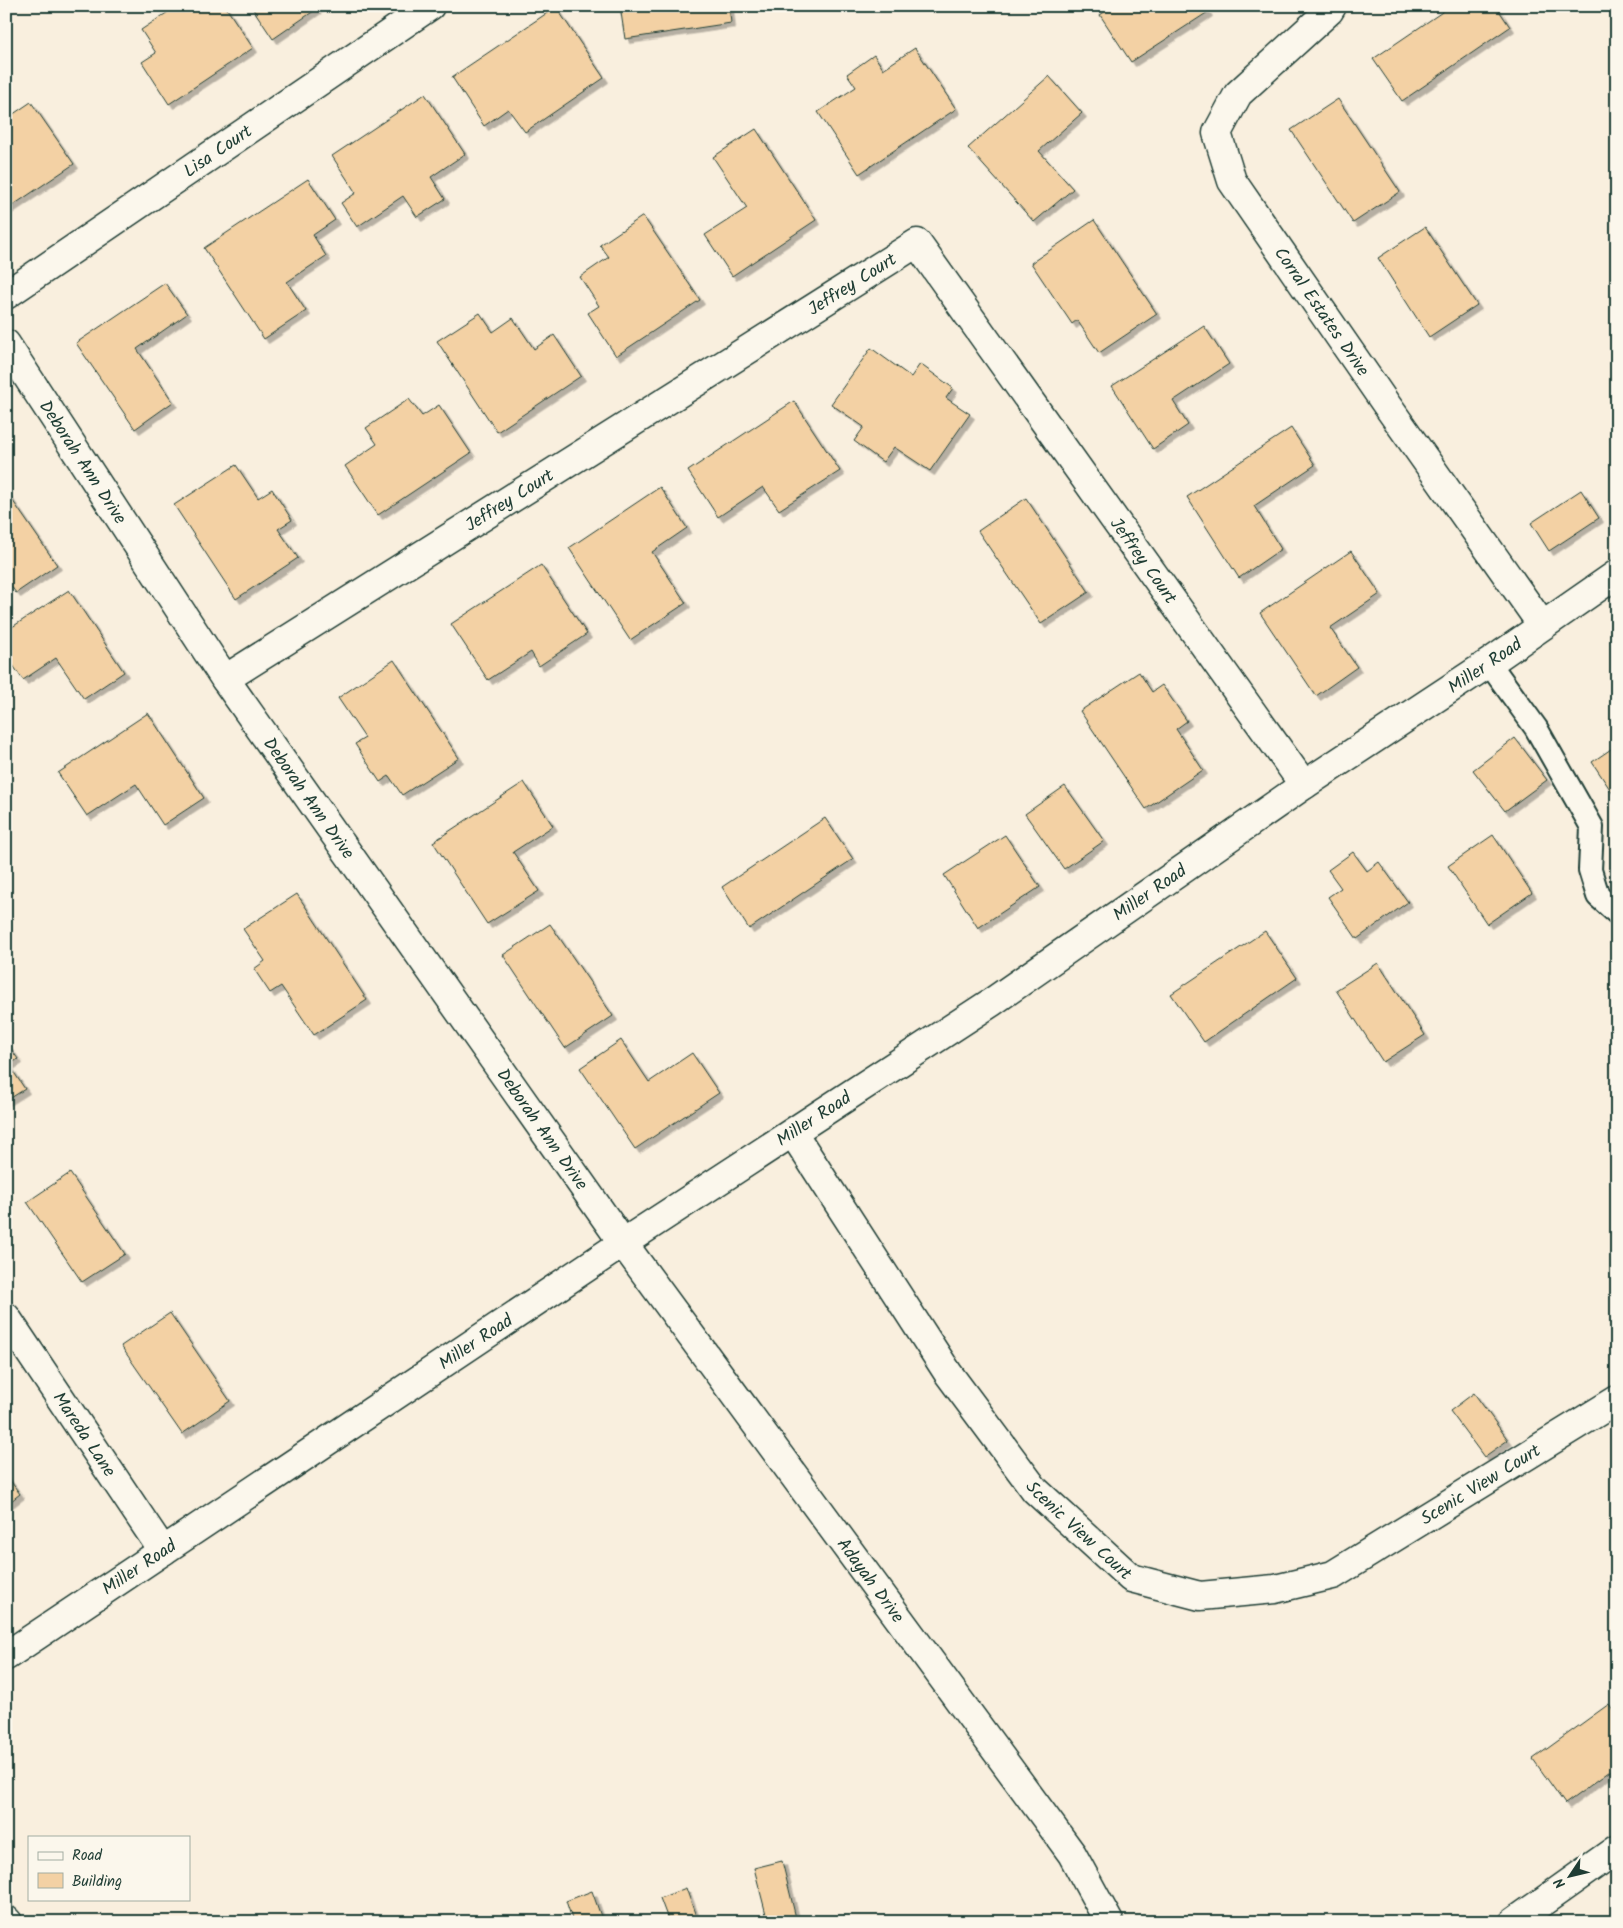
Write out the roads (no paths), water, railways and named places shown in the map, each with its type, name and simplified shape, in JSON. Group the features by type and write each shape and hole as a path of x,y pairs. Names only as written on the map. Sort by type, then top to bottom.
{"street":[{"name":"Lisa Court","path":"6,295 430,6"},
{"name":"Corral Estates Drive","path":"1332,6 1329,12 1238,94 1217,133 1232,181 1542,625"},
{"name":"Jeffrey Court","path":"225,680 917,243 1304,785"},
{"name":"Deborah Ann Drive","path":"6,344 225,680 623,1243"},
{"name":"Miller Road","path":"6,1656 623,1243 992,1002 1304,785 1490,663 1617,574"},
{"name":"Scenic View Court","path":"793,1133 948,1373 1034,1490 1130,1578 1200,1596 1275,1589 1333,1575 1617,1400"},
{"name":"Adayah Drive","path":"623,1243 1072,1854 1109,1922"},
{"name":"Mareda Lane","path":"6,1317 163,1551"},
{"path":"1514,1922 1617,1849"}],"lane":[{"path":"1490,663 1536,728 1592,827 1590,870 1592,878 1598,896 1617,913"}]}
